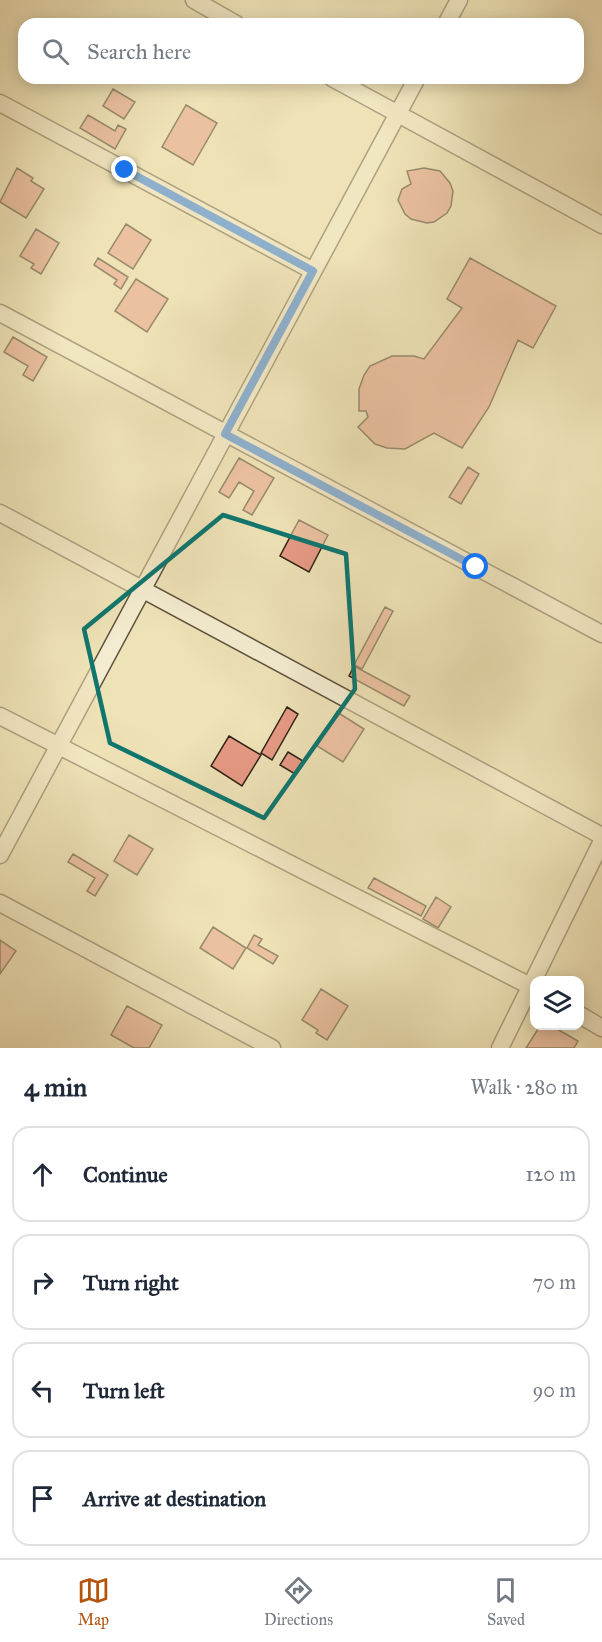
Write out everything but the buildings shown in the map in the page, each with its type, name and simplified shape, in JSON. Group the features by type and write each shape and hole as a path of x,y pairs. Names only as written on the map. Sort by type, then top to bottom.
{"street":[{"path":"194,0 226,18"},
{"path":"449,18 459,0"},
{"path":"343,84 602,225"},
{"path":"0,855 414,84"},
{"path":"0,103 313,271"},
{"path":"0,313 602,634"},
{"path":"0,513 602,836"},
{"path":"0,716 530,985"},
{"path":"537,976 602,841"},
{"path":"0,903 272,1048"},
{"path":"500,1048 530,990"},
{"path":"584,1018 602,1028"}],"highlighted area":[{"path":"223,515 346,554 355,689 264,818 110,743 84,629"}],"route":[{"path":"125,170 313,271 225,434 476,567"}]}
